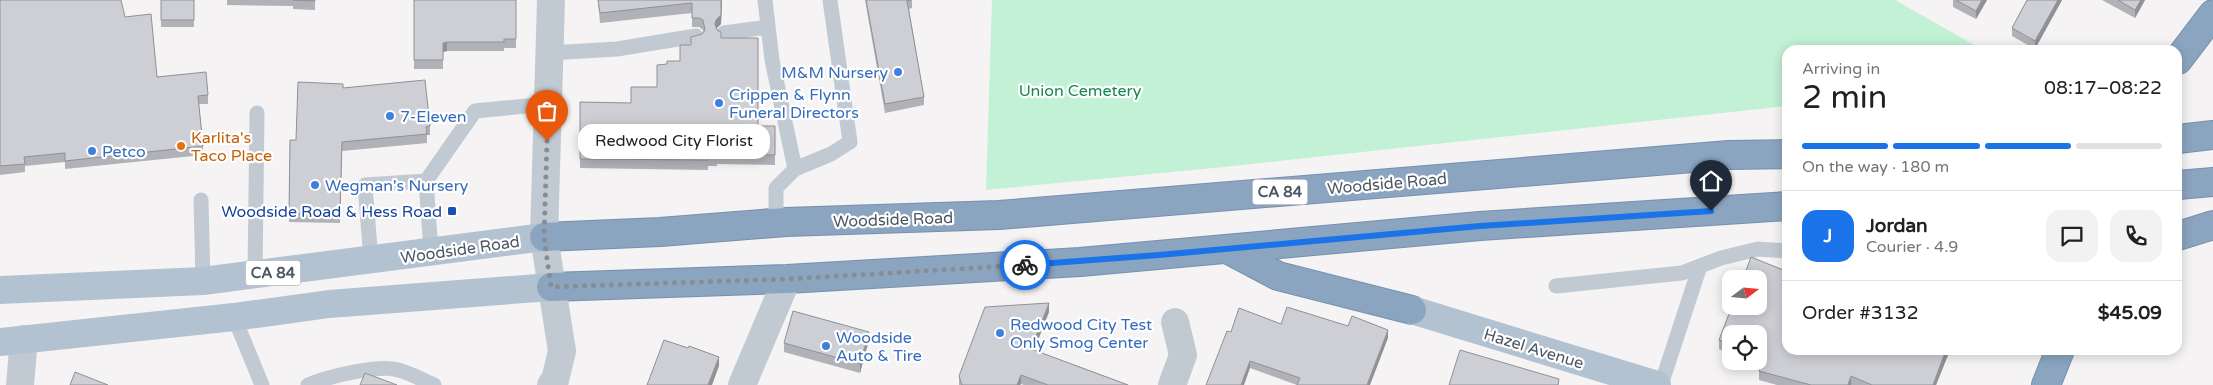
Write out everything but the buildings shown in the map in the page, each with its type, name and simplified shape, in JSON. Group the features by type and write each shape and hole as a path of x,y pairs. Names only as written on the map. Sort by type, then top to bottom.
{"highway":[{"path":"2182,55 2213,14"},
{"path":"2182,139 2213,135"},
{"path":"1729,155 1782,147"},
{"name":"Woodside Road","path":"544,237 776,223 999,216 1729,155 1782,154"},
{"path":"2182,185 2213,182"},
{"name":"CA 84","path":"551,287 787,279 1080,262 1480,226 1782,206"},
{"path":"2182,235 2213,225"},
{"path":"1227,249 1278,276 1412,310"}],"main road":[{"name":"Woodside Road","path":"0,290 203,281 544,237"},
{"name":"CA 84","path":"12,340 234,318 329,304 551,287"},
{"name":"Hazel Avenue","path":"1412,310 1608,378 1657,385"}],"street":[{"path":"551,0 544,237 562,351 555,380 551,385"},
{"path":"742,385 787,279"},
{"path":"1172,385 1183,355 1175,322"},
{"path":"12,340 20,385"}],"lane":[{"path":"765,0 772,60 795,169"},
{"path":"776,223 776,188 795,169 831,154 850,142 830,0"},
{"path":"724,33 768,27"},
{"path":"549,53 617,49 696,36"},
{"path":"432,252 426,182 475,111 548,104"},
{"path":"255,275 257,114"},
{"path":"371,260 365,185 426,182"},
{"path":"201,200 203,281"},
{"path":"1556,286 1682,273 1721,258 1758,249 1782,251"},
{"path":"1661,385 1700,266"},
{"path":"234,318 262,385"},
{"path":"308,385 318,380 358,370 396,369 434,385"}],"green space":[{"name":"Union Cemetery","path":"992,0 1895,0 1974,45 1782,45 1782,107 1224,167 986,190"}],"way so far":[{"path":"547,141 544,237 551,287 787,279 1025,265"}],"place":[{"name":"M&M Nursery","path":"898,72"},
{"name":"Crippen & Flynn Funeral Directors","path":"719,103"},
{"name":"7-Eleven","path":"390,116"},
{"name":"Redwood City Florist","path":"547,141"},
{"name":"Karlita's Taco Place","path":"181,146"},
{"name":"Petco","path":"92,151"},
{"name":"Wegman's Nursery","path":"315,185"},
{"name":"Woodside Road & Hess Road","path":"452,211"},
{"name":"Redwood City Test Only Smog Center","path":"1000,333"},
{"name":"Woodside Auto & Tire","path":"826,346"}],"route":[{"path":"1025,265 1080,262 1480,226 1711,211"}]}
